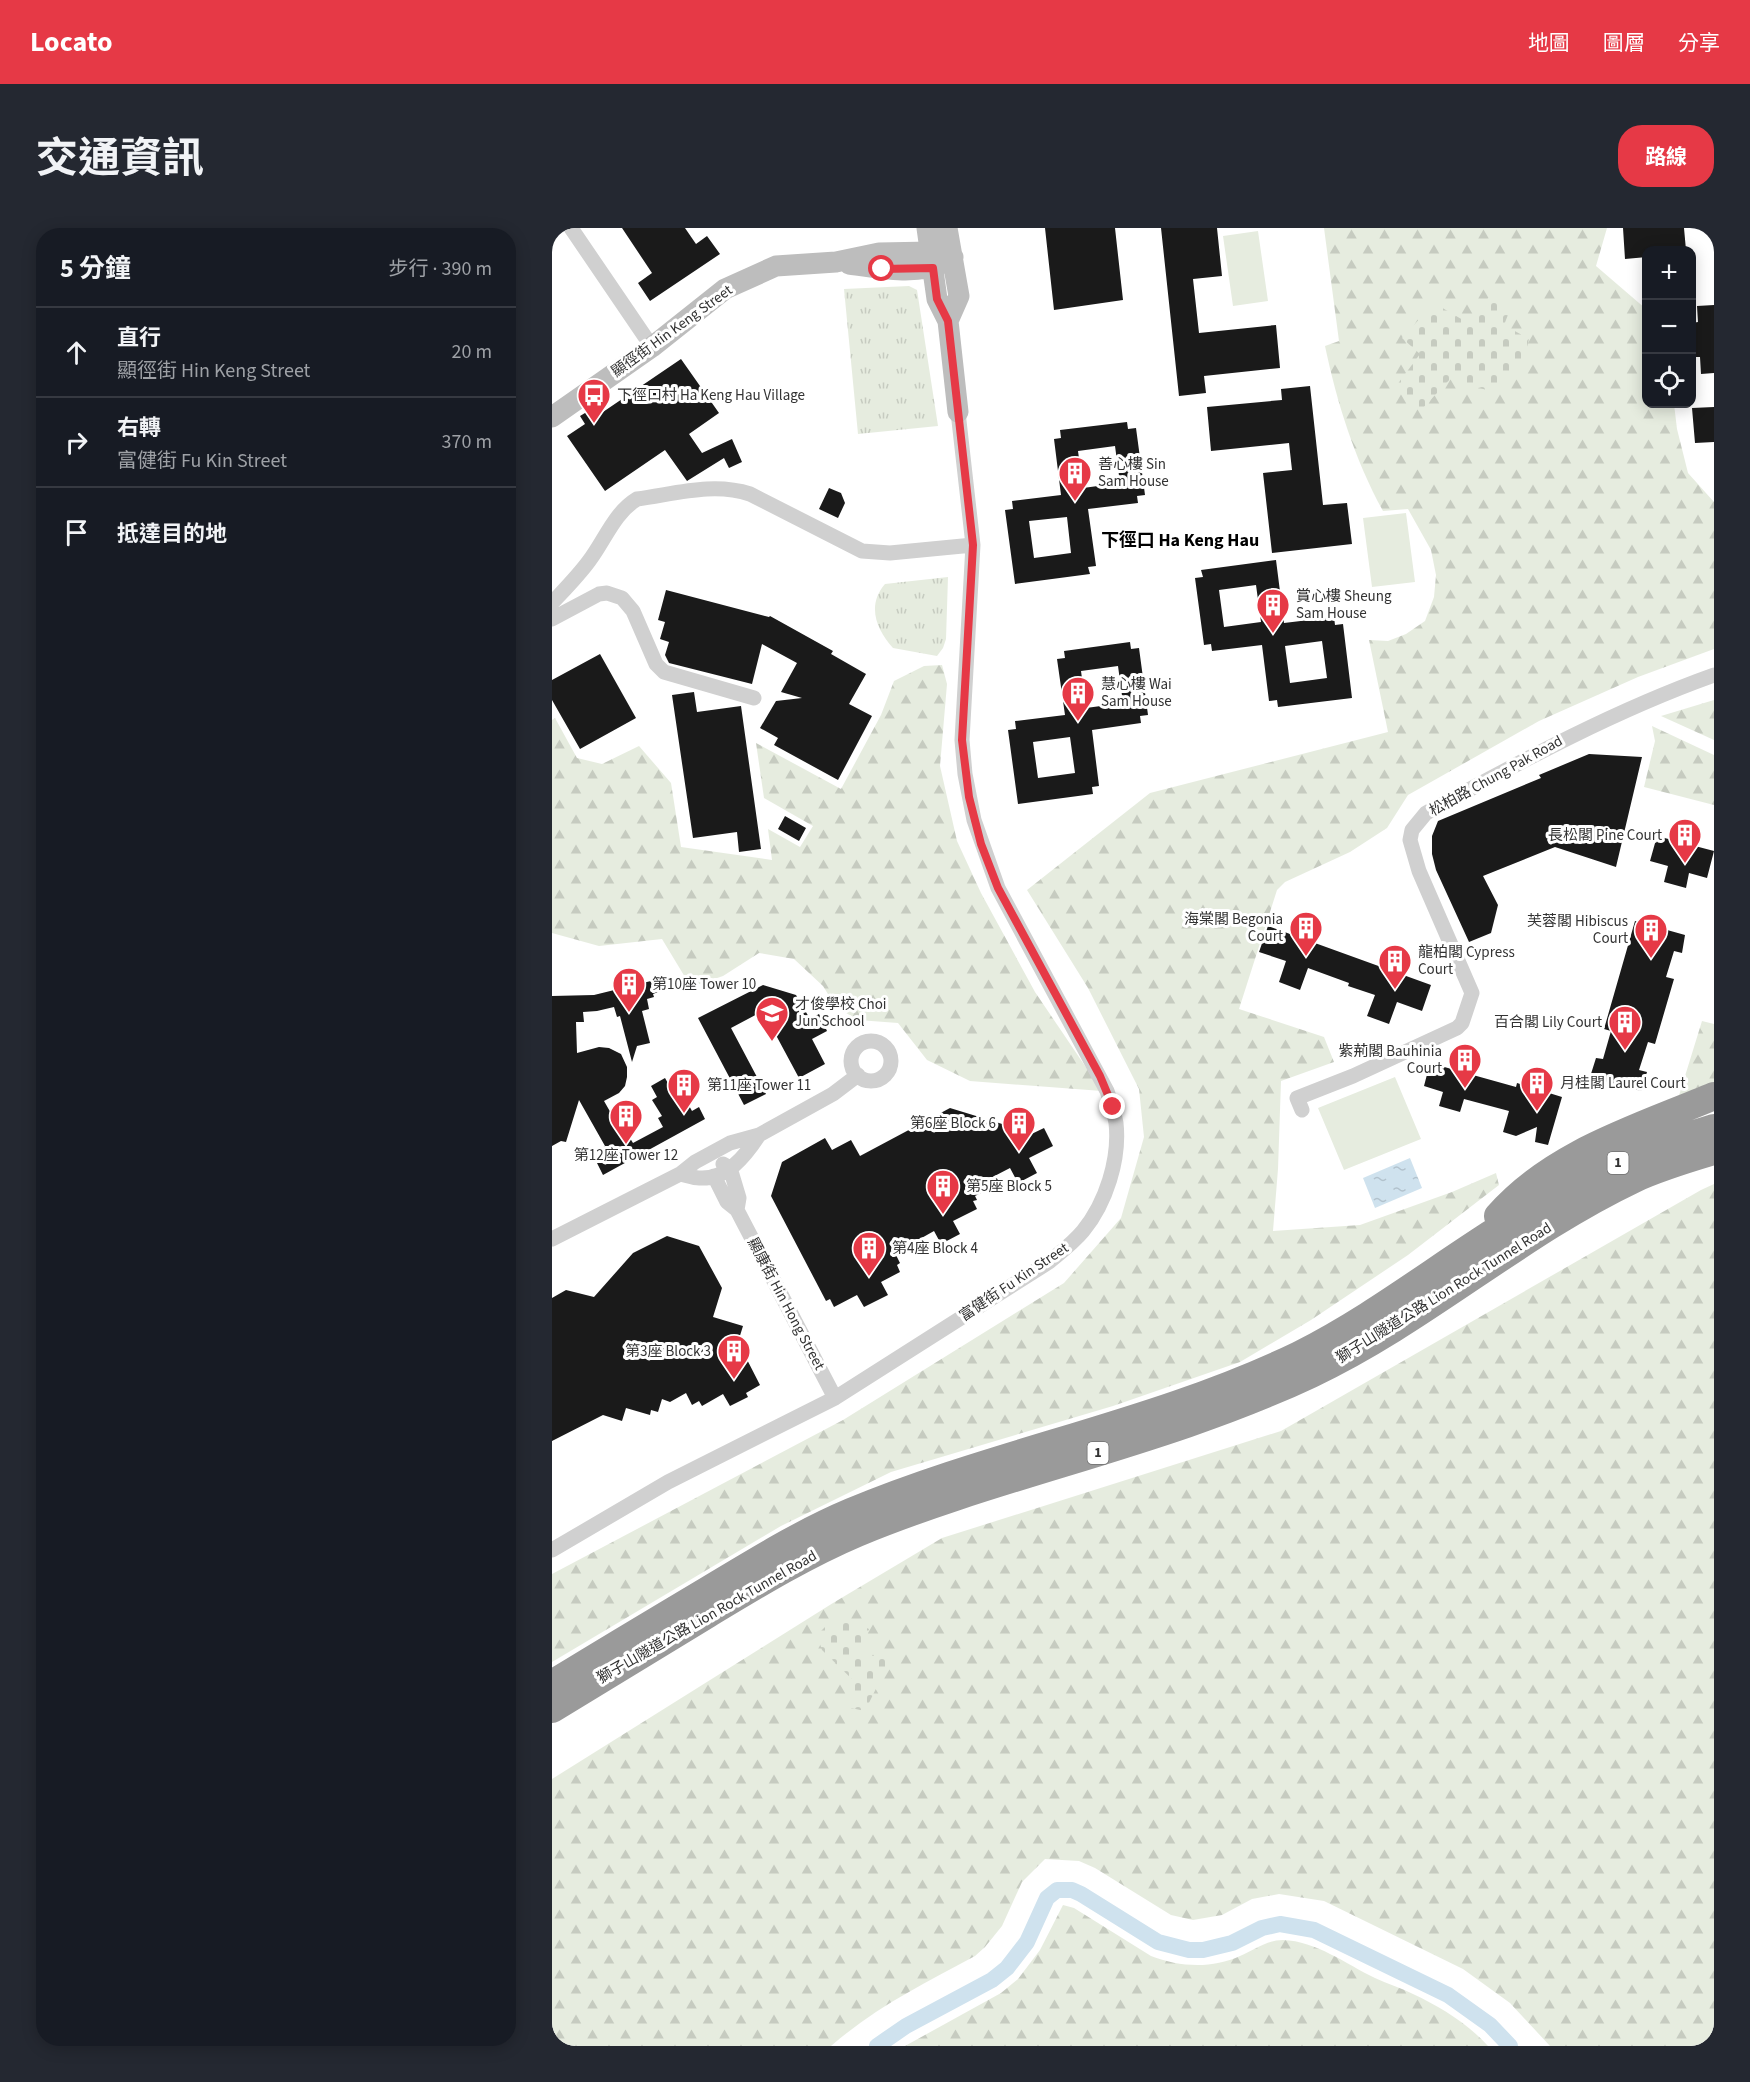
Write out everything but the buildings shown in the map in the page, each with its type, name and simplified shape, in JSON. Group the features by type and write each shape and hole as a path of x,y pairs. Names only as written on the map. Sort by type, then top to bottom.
{"highway":[{"path":"1470,1248 1521,1193 1558,1166 1602,1143 1714,1096"},
{"name":"獅子山隧道公路 Lion Rock Tunnel Road","path":"552,1684 772,1551 827,1523 917,1487 1168,1407 1250,1377 1340,1333 1528,1210 1593,1175 1658,1147 1714,1128"},
{"name":"獅子山隧道公路 Lion Rock Tunnel Road","path":"552,1708 761,1582 838,1541 942,1502 1203,1419 1284,1386 1331,1364 1375,1339 1584,1206 1663,1167 1714,1151"}],"street":[{"path":"571,228 652,347"},
{"name":"富健街 Fu Kin Street","path":"552,1550 668,1482 835,1398 1039,1268 1083,1232 1093,1218 1106,1188 1114,1158 1116,1123 1107,1091 1003,898 989,866 974,820 965,774 962,740 973,545 948,321 937,299 927,228"},
{"name":"富健街 Fu Kin Street","path":"947,228 959,296 948,321"},
{"name":"顯徑街 Hin Keng Street","path":"552,417 652,347 725,290 776,266 836,262 882,269 953,257"},
{"path":"552,603 588,562 617,517 630,504 637,500 712,488 731,489 750,494 862,551 890,554 973,545"},
{"path":"552,619 599,594 615,595 629,604 656,664 664,672 754,698"},
{"name":"松柏路 Chung Pak Road","path":"1302,1110 1297,1098 1353,1076 1457,1028 1462,1023 1472,993 1419,871 1410,840 1412,830 1418,820 1426,813 1560,741 1671,690 1714,675"},
{"path":"552,1239 680,1174 730,1143 759,1135 833,1094 858,1075"},
{"path":"680,1174 699,1178 714,1176 738,1163 759,1135"},
{"path":"703,1158 718,1160 730,1168"},
{"name":"顯康街 Hin Hong Street","path":"730,1168 739,1198 737,1210"},
{"name":"顯康街 Hin Hong Street","path":"714,1176 727,1202 737,1210 835,1398"}],"green space":[{"path":"1324,228 1607,228 1596,266 1642,306 1642,408 1674,408 1677,429 1688,473 1714,502 1714,649 1638,677 1539,721 1408,795 1387,828 1350,852 1285,882 1277,890 1239,1009 1324,1037 1334,1062 1281,1081 1273,1231 1360,1225 1452,1192 1496,1173 1499,1185 1408,1255 1311,1320 1240,1362 1113,1406 891,1472 781,1526 552,1662 552,1574 843,1420 1064,1283 1121,1218 1144,1137 1139,1089 1088,988 1027,890 1150,793 1388,732 1369,640 1388,641 1406,634 1425,621 1434,597 1436,575 1431,550 1408,509 1383,511 1364,472 1335,389 1325,346 1339,341"},
{"path":"1258,231 1268,301 1233,306 1223,236"},
{"path":"909,286 917,290 938,426 858,434 844,289"},
{"path":"1489,297 1511,307 1504,325 1529,339 1525,355 1495,393 1451,378 1422,409 1394,389 1420,354 1402,338 1434,303 1468,323"},
{"path":"1406,513 1415,582 1372,587 1363,518"},
{"path":"948,577 946,639 937,656 893,648 882,634 876,618 876,601 885,584"},
{"path":"942,665 947,684 940,766 957,841 981,893 1035,992 1102,1091 970,1081 927,1060 898,1023 858,1020 836,1007 823,986 794,959 759,953 723,976 691,987 662,939 599,946 552,933 552,720 555,718 577,758 602,764 639,746 671,783 681,847 772,860 768,829 800,847 813,826 764,798 756,743 841,789 881,715 894,681 924,666"},
{"path":"1714,700 1714,740 1661,716"},
{"path":"1652,726 1714,755 1714,805 1644,787 1655,741"},
{"path":"1702,1021 1714,1024 1714,1084 1677,1102"},
{"path":"1395,1077 1421,1139 1344,1170 1318,1108"},
{"path":"1714,1184 1714,2046 1550,2046 1510,2003 1463,1969 1324,1901 1279,1894 1252,1899 1222,1915 1193,1920 1171,1915 1095,1868 1079,1861 1045,1859 1022,1882 1002,1926 975,1956 918,1986 865,2019 831,2046 552,2046 552,1779 833,1603 942,1538 1281,1431"},
{"path":"831,1621 853,1622 869,1629 860,1656 892,1656 865,1711 851,1708 855,1682 822,1650 817,1635"},
{"path":"1063,1905 1074,1908 1151,1956 1184,1964 1218,1963 1277,1940 1307,1944 1434,2005 1463,2023 1488,2046 905,2046 1001,1993 1018,1979 1040,1950"}],"water":[{"path":"1410,1158 1422,1188 1375,1208 1363,1178"}],"waterway":[{"path":"877,2046 906,2026 992,1980 1007,1968 1027,1942 1047,1898 1057,1890 1072,1890 1081,1894 1158,1942 1189,1950 1203,1950 1232,1943 1262,1928 1280,1924 1314,1930 1448,1995 1490,2025 1510,2046"}],"place":[{"name":"下徑口村 Ha Keng Hau Village","path":"594,424"},
{"name":"善心樓 Sin Sam House","path":"1075,502"},
{"name":"賞心樓 Sheung Sam House","path":"1273,634"},
{"name":"慧心樓 Wai Sam House","path":"1078,722"},
{"name":"長松閣 Pine Court","path":"1685,864"},
{"name":"海棠閣 Begonia Court","path":"1306,957"},
{"name":"芙蓉閣 Hibiscus Court","path":"1651,959"},
{"name":"龍柏閣 Cypress Court","path":"1395,990"},
{"name":"第10座 Tower 10","path":"629,1013"},
{"name":"才俊學校 Choi Jun School","path":"772,1042"},
{"name":"百合閣 Lily Court","path":"1625,1051"},
{"name":"紫荊閣 Bauhinia Court","path":"1465,1089"},
{"name":"月桂閣 Laurel Court","path":"1537,1112"},
{"name":"第11座 Tower 11","path":"684,1114"},
{"name":"第12座 Tower 12","path":"626,1145"},
{"name":"第6座 Block 6","path":"1019,1152"},
{"name":"第5座 Block 5","path":"943,1215"},
{"name":"第4座 Block 4","path":"869,1277"},
{"name":"第3座 Block 3","path":"734,1380"}],"district":[{"name":"下徑口 Ha Keng Hau","path":"1180,540"}],"route":[{"path":"882,269 933,268 937,299 948,321 973,545 962,740 965,774 974,820 998,888 1100,1076 1113,1107"}]}
